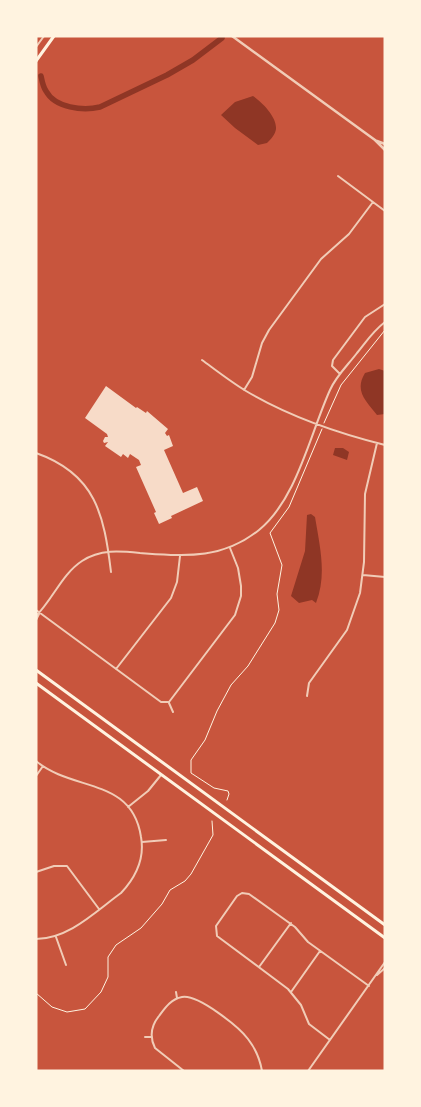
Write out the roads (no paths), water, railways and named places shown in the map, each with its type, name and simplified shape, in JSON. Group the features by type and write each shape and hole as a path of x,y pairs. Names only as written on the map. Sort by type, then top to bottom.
{"main road":[{"path":"36,61 54,36"},
{"path":"36,670 385,924"},
{"path":"36,683 385,938"}],"street":[{"path":"36,46 44,36"},
{"path":"232,36 375,140 385,150"},
{"path":"375,140 385,144"},
{"path":"338,176 385,211"},
{"path":"244,390 252,377 262,343 269,330 321,259 349,234 373,202"},
{"path":"340,375 332,366 333,360 365,317 385,304"},
{"path":"36,618 75,567 89,557 108,551 180,556 201,555 230,548 260,530 277,511 290,490 330,390 374,332 385,322"},
{"path":"202,360 244,390 273,406 346,435 385,445"},
{"path":"307,696 309,684 340,641 352,619 360,593 363,575 365,494 377,443"},
{"path":"36,453 66,466 82,482 93,498 99,511 111,572"},
{"path":"168,702 235,615 241,596 241,586 238,568 230,548"},
{"path":"116,669 171,598 177,582 180,556"},
{"path":"363,575 385,577"},
{"path":"36,610 161,702 168,702"},
{"path":"168,702 173,712"},
{"path":"36,761 66,778 108,790 128,806 137,822 142,842 140,863 133,878 121,893 72,929 56,937 36,939"},
{"path":"36,776 43,766"},
{"path":"128,806 148,791 162,775"},
{"path":"142,842 166,840"},
{"path":"36,872 54,866 67,866 99,909"},
{"path":"239,890 240,894"},
{"path":"240,894 250,894 291,923 320,952 369,986"},
{"path":"216,936 216,926 240,894"},
{"path":"259,967 291,923"},
{"path":"212,937 216,936 291,992 301,1005 309,1024 330,1040"},
{"path":"56,937 66,965"},
{"path":"291,992 320,952"},
{"path":"308,1071 385,962"},
{"path":"376,977 385,968"},
{"path":"176,992 177,998"},
{"path":"184,1071 159,1052 152,1043 151,1037 154,1022 168,1004 177,998 187,996 198,999 241,1031 253,1047 262,1071"},
{"path":"146,1037 151,1037"}],"waterway":[{"path":"41,76 50,97 63,105 86,109 100,107 167,75 193,60 222,38"}]}
